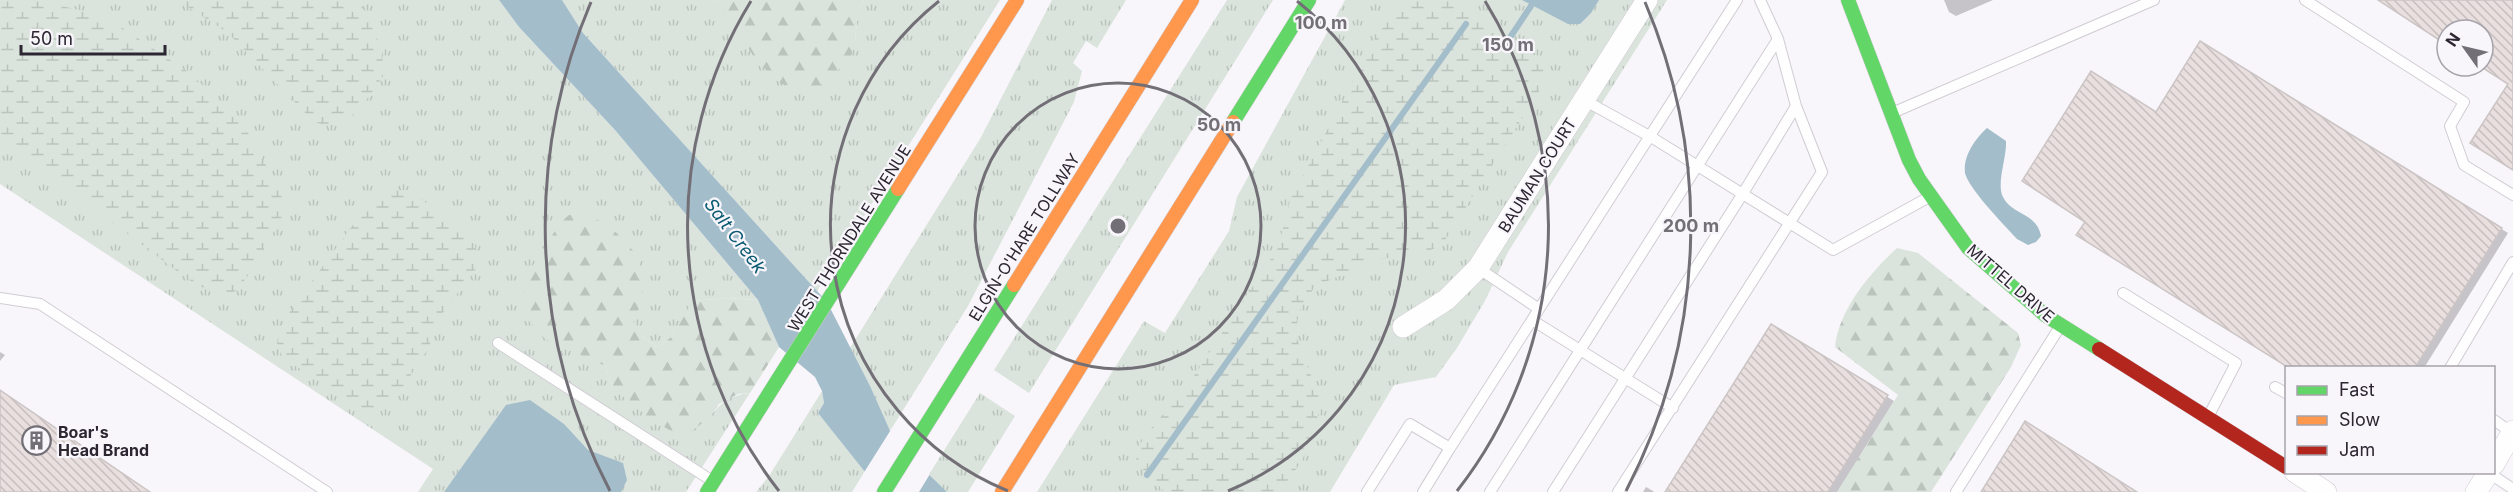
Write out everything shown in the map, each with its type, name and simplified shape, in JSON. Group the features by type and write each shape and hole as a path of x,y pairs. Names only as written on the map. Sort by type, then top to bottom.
{"main road":[{"name":"WEST THORNDALE AVENUE","path":"711,487 1017,0"},
{"name":"ELGIN-O'HARE TOLLWAY","path":"884,492 1192,0"},
{"path":"1002,492 1309,0"},
{"name":"MITTEL DRIVE","path":"1848,0 1909,160 1968,248 2045,315 2285,466"}],"street":[{"name":"BAUMAN COURT","path":"1403,327 1446,300 1478,268 1647,0"},
{"path":"2495,461 2512,432"},
{"path":"2298,474 2326,492"},
{"path":"2476,492 2488,474"}],"lane":[{"path":"1423,492 1737,0"},
{"path":"1618,492 1822,172 1796,106 1778,39 1760,0"},
{"path":"1891,114 2154,0"},
{"path":"2305,0 2464,102 2450,126 2463,165 2513,195"},
{"path":"1490,492 1778,39"},
{"path":"1584,100 1651,137 1833,250 1931,196"},
{"path":"1553,492 1796,106"},
{"path":"2451,366 2513,262"},
{"path":"1478,268 1539,309"},
{"path":"2123,293 2236,363 2207,417"},
{"path":"0,298 40,304 327,492"},
{"path":"1533,320 1673,408"},
{"path":"1956,492 2061,325"},
{"path":"498,343 711,487"},
{"path":"2275,387 2285,392"},
{"path":"2495,421 2512,432"},
{"path":"1367,492 1410,424 1450,448"},
{"path":"2490,474 2513,489"}],"green space":[{"path":"0,0 499,0 519,27 615,130 758,300 727,298 694,301 670,338 658,347 644,338 632,321 643,300 580,354 605,366 613,388 709,418 726,401 750,393 686,492 418,492 433,469 0,184"},
{"path":"0,0 30,0 53,4 83,11 118,25 191,74 226,108 253,139 285,204 281,219 238,289 227,296 216,295 186,278 67,188 0,142"},
{"path":"177,0 359,0 382,49 383,76 362,105 345,120 325,125 313,121 227,32"},
{"path":"562,0 717,0 719,3 855,40 858,11 864,0 1000,0 817,291 583,33"},
{"path":"717,0 864,0 859,13 850,58 814,90 781,84 756,60"},
{"path":"1052,0 1126,0 1097,48 1086,41 1073,63 1082,71 1074,102 968,306 890,431 850,348 980,139"},
{"path":"1227,0 1273,0 1029,393 994,370"},
{"path":"1345,0 1667,0 1508,252 1486,299 1457,348 1436,377 1394,385 1330,492 1037,492 1144,321 1165,333 1229,231 1237,197"},
{"path":"1400,0 1452,0 1540,59 1544,72 1543,85 1442,245 1426,252 1381,259 1315,286 1299,312 1295,334 1322,404 1302,461 1279,492 1165,492 1137,463 1135,451 1186,388 1278,248 1290,200 1375,40"},
{"path":"408,190 457,225 475,245 478,266 442,314 428,349 389,408 376,412 363,409 283,358 277,344 279,330 371,200 388,191"},
{"path":"585,213 611,227 639,257 643,300 633,321 644,338 658,347 670,338 693,301 727,298 758,300 779,347 750,393 738,394 719,404 709,418 693,430 675,433 653,421 613,388 605,366 545,339 521,312 528,273 560,223 569,215"},
{"path":"1897,248 1918,253 2018,333 2021,345 2011,367 1931,492 1837,492 1898,395 1835,347 1838,333 1857,293"},
{"path":"822,391 824,403 818,413 865,471 852,492 756,492 769,476"},
{"path":"980,393 1015,416 968,492 947,492 928,476"}],"water":[{"name":"Salt Creek","path":"499,0 562,0 583,33 827,302 870,386 895,442 947,492 881,492 818,413 824,403 822,391 815,377 779,347 758,300 615,130 519,27"},
{"path":"1522,0 1599,0 1580,24 1568,24"},
{"path":"1987,128 2006,141 2001,178 2003,197 2007,203 2030,218 2039,228 2041,236 2036,242 2028,245 2017,239 1988,207 1968,180 1965,167 1968,154 1978,137"},
{"path":"530,400 564,424 588,450 623,463 627,480 621,492 444,492 506,405"}],"pier":[{"path":"892,428 897,440 930,474 919,492 878,492 863,474"}],"building":[{"path":"2378,0 2513,0 2513,170 2470,143 2508,84 2495,76 2495,18 2435,18 2435,37"},
{"path":"2200,41 2502,228 2416,366 2286,366 2076,235 2085,222 2022,181 2091,71 2156,112"},
{"path":"1771,324 1888,395 1828,492 1665,492"},
{"name":"Boar's Head Brand","path":"0,390 150,492 0,492"},
{"path":"2025,421 2137,492 1981,492"}],"waterway":[{"path":"1509,39 1531,6"},
{"path":"1147,475 1466,24"}],"traffic: fast":[{"path":"1233,122 1309,0"},
{"path":"1848,0 1909,160 1919,179 1968,248 2045,315 2099,349"},
{"path":"707,492 898,189"},
{"path":"884,492 1014,285"}],"traffic: slow":[{"path":"898,189 1017,0"},
{"path":"1014,285 1192,0"},
{"path":"1002,492 1233,122"}],"traffic: jam":[{"path":"2099,349 2285,466"}],"place":[{"name":"Boar's Head Brand","path":"37,441"}]}
